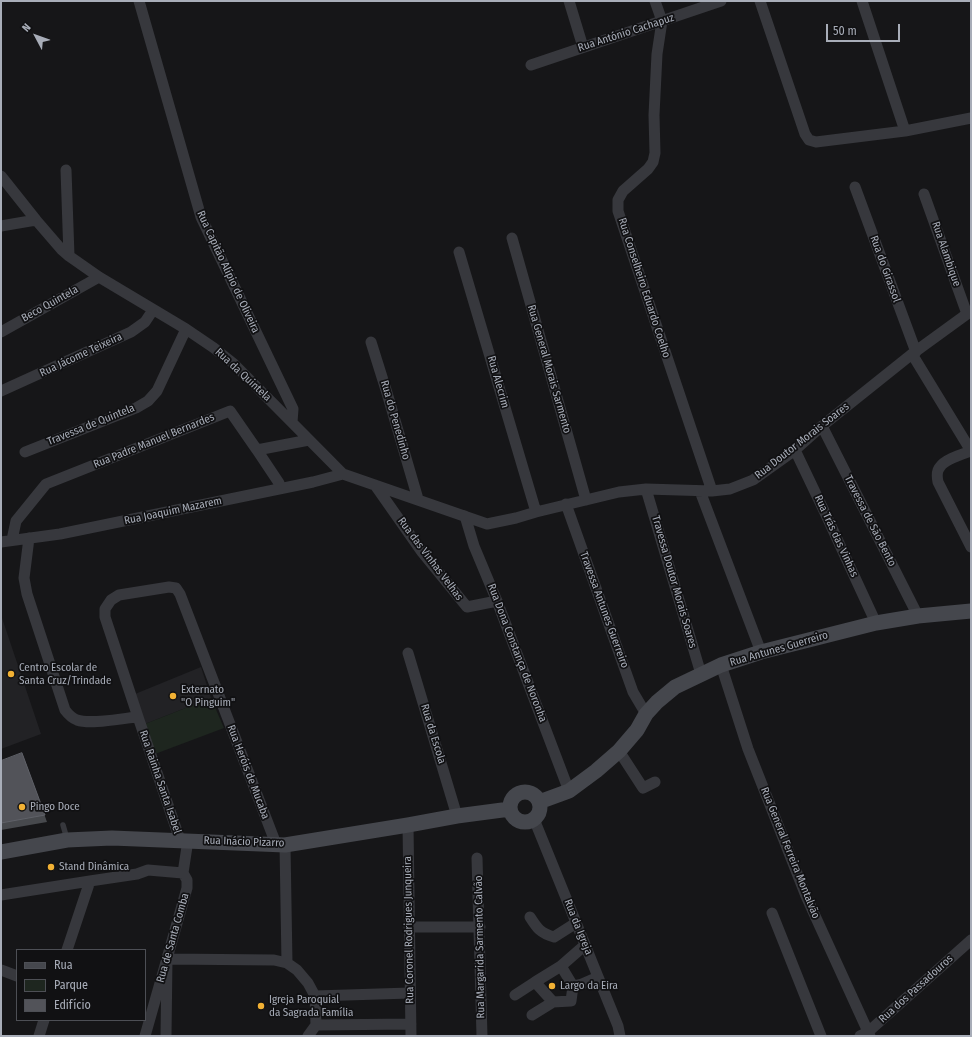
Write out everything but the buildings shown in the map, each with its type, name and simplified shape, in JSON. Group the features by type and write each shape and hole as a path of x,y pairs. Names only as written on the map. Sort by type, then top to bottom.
{"main road":[{"name":"Rua Antunes Guerreiro","path":"539,802 569,791 596,771 619,751 637,730 646,714 657,702 675,687 721,665 761,652 876,623 918,616 971,611"},
{"path":"521,792 530,792 539,802 539,811 534,819 521,822 513,817 510,809 511,800 514,796 521,792"},
{"name":"Rua Inácio Pizarro","path":"1,852 67,840 112,838 281,845 510,809"}],"street":[{"name":"Rua Capitão Alípio de Oliveira","path":"139,1 201,217 294,409 292,422"},
{"path":"569,1 583,47"},
{"path":"655,1 662,21"},
{"name":"Rua António Cachapuz","path":"531,65 721,1"},
{"path":"760,1 804,134 809,140 816,142 905,131 971,118"},
{"path":"862,1 905,131"},
{"name":"Rua Conselheiro Eduardo Coelho","path":"662,21 656,62 654,115 655,153 653,162 648,169 623,191 618,200 618,211 712,492"},
{"path":"66,170 69,256"},
{"name":"Rua da Quintela","path":"1,176 36,220 69,256 99,277 186,329 214,348 234,364 343,474 465,516"},
{"name":"Rua do Girassol","path":"855,187 914,353 971,451"},
{"name":"Rua Alambique","path":"924,194 969,313"},
{"path":"1,226 36,220"},
{"name":"Rua General Morais Sarmento","path":"512,238 586,500"},
{"name":"Rua Alecrim","path":"459,252 536,512"},
{"name":"Beco Quintela","path":"1,332 99,277"},
{"name":"Rua Jácome Teixeira","path":"1,391 131,332 145,322 153,310"},
{"name":"Rua Doutor Morais Soares","path":"465,516 486,524 619,492 646,489 712,492 730,489 753,480 795,450 822,426 914,353 969,313"},
{"name":"Travessa de Quintela","path":"25,452 136,408 148,401 157,391 186,329"},
{"name":"Rua do Penedinho","path":"371,342 418,500"},
{"name":"Rua Padre Manuel Bernardes","path":"12,540 16,521 46,484 230,410 257,450"},
{"name":"Travessa de São Bento","path":"822,426 918,616"},
{"path":"279,482 257,450 309,440"},
{"name":"Rua Trás das Vinhas","path":"795,450 876,623"},
{"path":"971,451 946,462 940,467 937,474 938,482 971,547"},
{"name":"Rua Joaquim Mazarem","path":"1,542 60,534 106,525 313,482 343,474"},
{"name":"Rua das Vinhas Velhas","path":"375,485 422,552 467,607 497,601"},
{"name":"Travessa Doutor Morais Soares","path":"646,489 701,674"},
{"path":"700,491 761,652"},
{"name":"Travessa Antunes Guerreiro","path":"566,504 633,692 646,714"},
{"name":"Rua Dona Constança de Noronha","path":"465,516 474,546 497,601 569,791"},
{"name":"Rua Rainha Santa Isabel","path":"29,538 24,578 27,594 65,710 76,720 88,722 138,717 184,840"},
{"name":"Rua Heróis de Mucaba","path":"138,717 105,618 105,609 111,600 118,594 169,587 176,588 180,594 281,845"},
{"name":"Rua da Escola","path":"408,653 458,816"},
{"name":"Rua General Ferreira Montalvão","path":"721,665 748,749 806,896 866,1035"},
{"path":"619,751 643,788 655,782"},
{"name":"Rua da Igreja","path":"534,819 598,977 616,1034"},
{"name":"Rua Coronel Rodrigues Junqueira","path":"408,825 411,1036"},
{"name":"Rua de Santa Comba","path":"145,1036 187,888 187,880 183,873 184,840"},
{"path":"281,845 287,963"},
{"name":"Rua Margarida Sarmento Calvão","path":"477,858 482,1036"},
{"path":"1,896 137,874 148,870 183,873"},
{"path":"67,949 90,881"},
{"path":"772,913 821,1036"},
{"path":"530,917 539,930 546,935 554,937 576,923"},
{"path":"409,927 480,927"},
{"name":"Rua dos Passadouros","path":"866,1035 971,940"},
{"path":"515,994 561,966 585,944"},
{"path":"166,1036 167,959 274,960 287,963 308,983 315,996 316,1025 308,1036"},
{"path":"532,1015 553,1002 571,1001 573,986 561,966"},
{"path":"1,970 16,976"},
{"path":"573,986 598,977"},
{"path":"535,982 553,1002"},
{"path":"315,996 410,993"},
{"path":"39,1036 44,1021"},
{"path":"316,1025 411,1024"}],"lane":[{"path":"63,825 67,840"}],"shaded area":[{"name":"Centro Escolar de Santa Cruz/Trindade","path":"1,615 41,734 1,749"},
{"name":"Externato \"O Pinguim\"","path":"201,667 211,698 145,724 135,694"}],"green space":[{"path":"211,698 224,728 155,754 145,724"}],"place":[{"name":"Centro Escolar de Santa Cruz/Trindade","path":"11,674"},
{"name":"Externato \"O Pinguim\"","path":"173,696"},
{"name":"Pingo Doce","path":"22,807"},
{"name":"Stand Dinâmica","path":"51,867"},
{"name":"Largo da Eira","path":"552,986"},
{"name":"Igreja Paroquial da Sagrada Família","path":"261,1006"}]}
